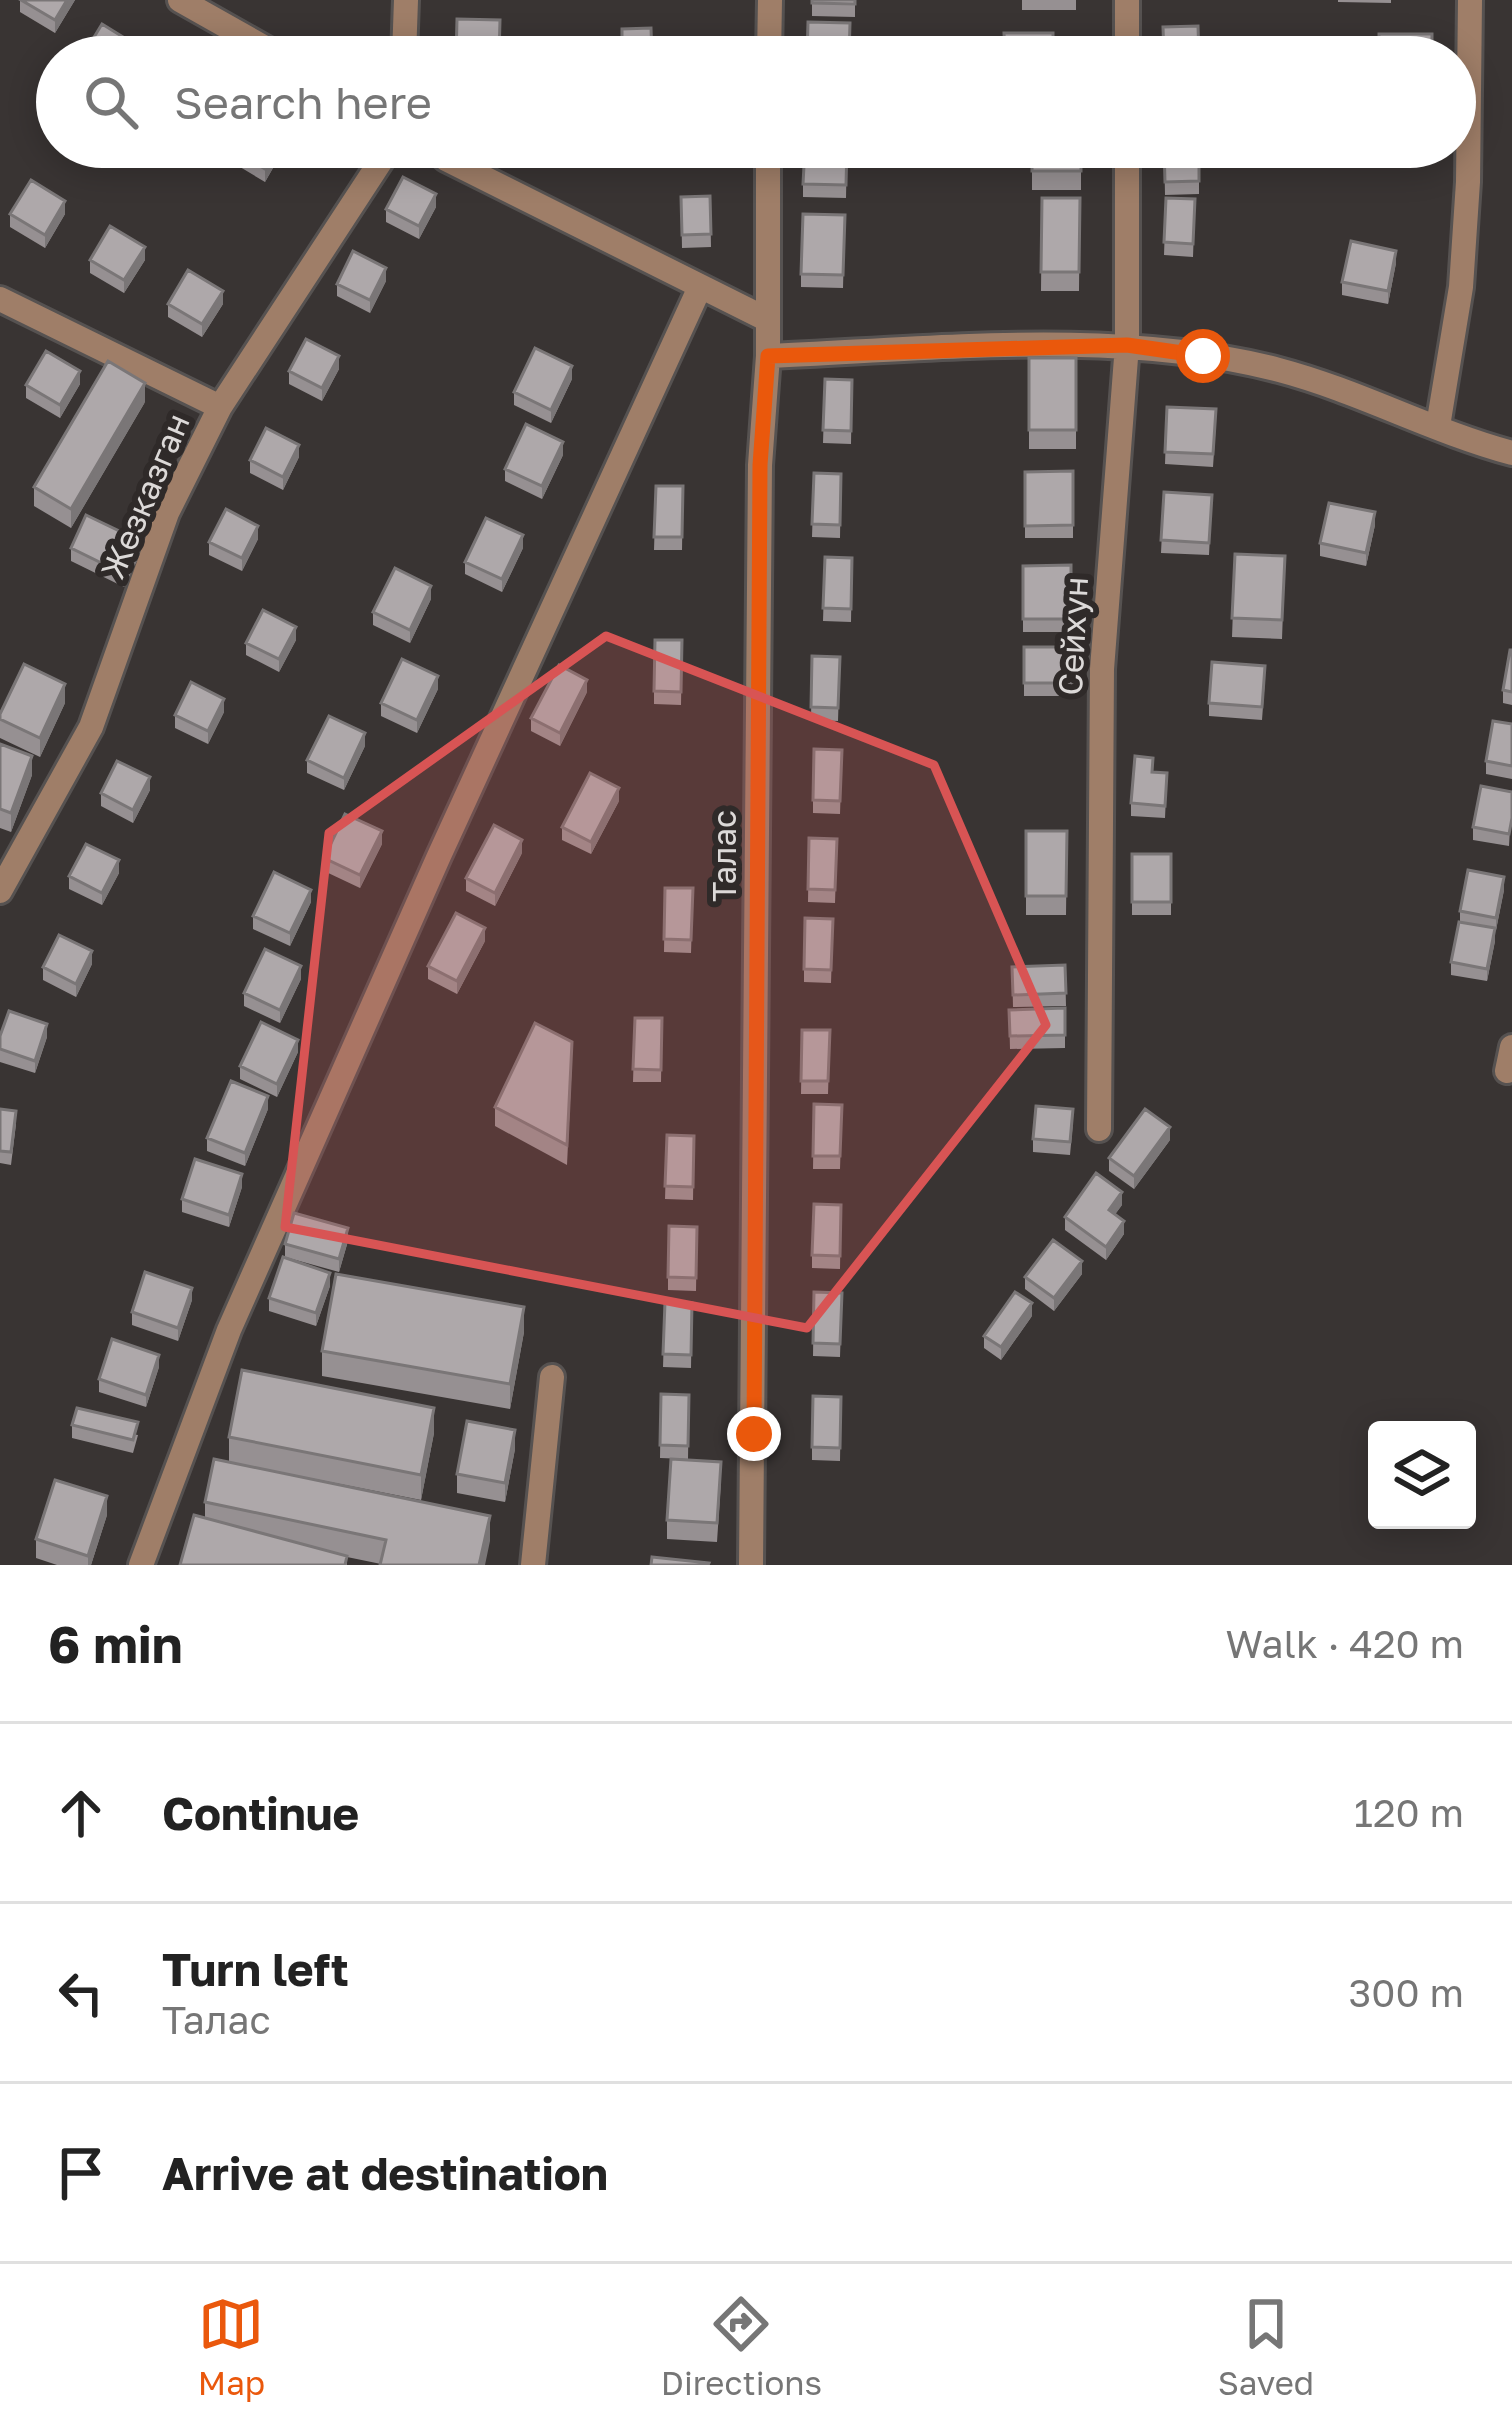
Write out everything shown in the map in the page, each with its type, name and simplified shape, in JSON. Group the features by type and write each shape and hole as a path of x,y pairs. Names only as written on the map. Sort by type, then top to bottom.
{"street":[{"path":"180,0 243,36"},
{"path":"405,36 406,0"},
{"path":"769,36 770,0"},
{"path":"1127,0 1127,36"},
{"path":"1470,0 1470,36"},
{"name":"Жезказган","path":"0,891 91,727 167,513 220,407 376,168"},
{"path":"464,168 766,319"},
{"name":"Талас","path":"751,1565 760,465 768,356 768,168"},
{"name":"Сейхун","path":"1099,1130 1102,669 1127,345 1127,168"},
{"path":"1438,426 1460,287 1468,168"},
{"path":"141,1565 229,1330 700,286"},
{"path":"0,299 220,407"},
{"path":"768,356 1127,345 1276,369 1512,453"},
{"path":"532,1565 552,1377"}],"highlighted area":[{"path":"606,636 934,765 1046,1025 807,1328 285,1227 329,833"}],"building":[{"path":"21,0 67,0 55,20"},
{"path":"855,0 855,4 812,3"},
{"path":"457,19 500,20 500,36 457,36"},
{"path":"808,22 850,23 850,36 808,36"},
{"path":"102,24 121,36 95,36"},
{"path":"1198,26 1198,36 1163,36 1163,27"},
{"path":"651,28 651,36 622,36 622,29"},
{"path":"1004,33 1053,33 1053,36"},
{"path":"1379,34 1432,34 1432,36"},
{"path":"804,168 846,168 846,185 803,184"},
{"path":"1032,168 1081,168 1081,171"},
{"path":"1165,168 1199,168 1199,181 1165,182"},
{"path":"403,177 436,194 419,226 386,209"},
{"path":"31,180 65,201 45,235 10,214"},
{"path":"710,196 711,234 682,235 681,197"},
{"path":"1042,198 1080,198 1079,272 1041,272"},
{"path":"1166,198 1195,199 1193,244 1164,242"},
{"path":"803,214 845,215 843,275 801,274"},
{"path":"110,226 145,247 124,280 90,260"},
{"path":"1351,241 1396,251 1388,291 1342,282"},
{"path":"353,251 386,268 370,300 337,284"},
{"path":"188,270 223,291 202,324 168,304"},
{"path":"306,339 339,356 322,388 289,371"},
{"path":"535,348 572,366 551,410 514,392"},
{"path":"46,351 80,371 60,405 26,385"},
{"path":"1029,358 1076,358 1076,430 1029,430"},
{"path":"108,361 145,383 71,509 34,487"},
{"path":"825,379 852,380 851,431 823,430"},
{"path":"1167,407 1216,409 1213,454 1165,452"},
{"path":"526,424 563,442 542,486 505,469"},
{"path":"266,428 299,445 283,477 250,460"},
{"path":"1073,471 1073,525 1025,526 1025,472"},
{"path":"814,473 841,474 840,525 812,524"},
{"path":"656,486 683,486 682,537 654,537"},
{"path":"1164,492 1212,495 1209,543 1161,540"},
{"path":"1329,503 1375,512 1366,553 1320,543"},
{"path":"226,509 258,526 242,558 209,542"},
{"path":"86,515 140,541 124,574 71,548"},
{"path":"486,518 523,535 502,579 465,562"},
{"path":"1235,554 1285,556 1282,620 1232,618"},
{"path":"825,557 852,558 851,609 823,608"},
{"path":"1071,565 1071,619 1023,619 1023,566"},
{"path":"395,568 431,586 410,630 373,612"},
{"path":"263,610 296,627 279,659 246,643"},
{"path":"655,640 682,640 681,692 654,691"},
{"path":"1024,647 1072,647 1072,683 1024,683"},
{"path":"1512,650 1512,692 1503,690"},
{"path":"812,656 840,657 838,708 811,707"},
{"path":"402,659 438,676 417,720 381,703"},
{"path":"1212,662 1265,666 1262,707 1209,703"},
{"path":"24,664 65,684 40,738 0,719"},
{"path":"559,665 587,680 560,733 531,718"},
{"path":"191,682 224,699 208,731 175,715"},
{"path":"329,716 365,733 344,778 307,760"},
{"path":"1493,721 1512,724 1512,766 1486,761"},
{"path":"0,744 32,756 11,813 0,809"},
{"path":"814,749 842,750 840,801 813,800"},
{"path":"1135,756 1153,758 1152,772 1167,773 1165,806 1131,803"},
{"path":"117,761 150,777 133,810 101,793"},
{"path":"590,773 619,788 591,842 562,827"},
{"path":"1481,786 1512,792 1509,834 1473,827"},
{"path":"345,814 382,831 360,875 324,858"},
{"path":"494,825 522,840 495,893 466,878"},
{"path":"1026,831 1067,831 1066,896 1026,896"},
{"path":"809,838 837,839 835,890 808,889"},
{"path":"86,844 119,860 102,893 69,876"},
{"path":"1132,854 1171,854 1171,902 1132,902"},
{"path":"1468,870 1504,877 1496,918 1460,911"},
{"path":"274,872 311,890 290,933 253,916"},
{"path":"665,888 693,888 691,940 664,939"},
{"path":"456,913 485,928 457,981 428,966"},
{"path":"805,918 833,919 831,970 804,969"},
{"path":"1459,922 1495,928 1487,969 1451,962"},
{"path":"59,935 92,951 76,984 43,967"},
{"path":"265,949 301,966 280,1010 244,993"},
{"path":"1065,965 1066,993 1013,995 1012,967"},
{"path":"1065,1008 1065,1035 1010,1036 1009,1010"},
{"path":"9,1011 47,1024 35,1061 0,1049"},
{"path":"635,1018 662,1018 661,1070 633,1069"},
{"path":"261,1022 298,1040 277,1084 240,1066"},
{"path":"535,1023 572,1042 567,1145 495,1107"},
{"path":"802,1030 830,1030 828,1081 801,1081"},
{"path":"231,1081 268,1096 245,1153 207,1138"},
{"path":"814,1104 842,1105 840,1156 813,1156"},
{"path":"1036,1106 1073,1109 1070,1142 1033,1139"},
{"path":"0,1109 16,1111 11,1152 0,1151"},
{"path":"1145,1109 1170,1127 1134,1176 1109,1158"},
{"path":"667,1135 694,1136 693,1187 665,1186"},
{"path":"195,1159 242,1174 229,1215 182,1199"},
{"path":"1096,1173 1122,1192 1109,1210 1124,1221 1106,1247 1065,1217"},
{"path":"814,1204 841,1205 840,1256 812,1255"},
{"path":"294,1213 348,1228 339,1259 285,1244"},
{"path":"669,1226 697,1227 696,1278 668,1277"},
{"path":"1053,1240 1082,1261 1054,1298 1025,1277"},
{"path":"283,1257 330,1273 316,1313 269,1298"},
{"path":"145,1272 192,1288 178,1328 132,1312"},
{"path":"336,1274 524,1307 510,1384 322,1351"},
{"path":"814,1292 842,1293 840,1344 813,1343"},
{"path":"1015,1292 1032,1303 1001,1347 984,1336"},
{"path":"665,1302 692,1303 691,1355 663,1354"},
{"path":"112,1339 159,1355 146,1395 99,1379"},
{"path":"242,1370 434,1408 421,1475 229,1437"},
{"path":"661,1394 689,1395 688,1446 660,1445"},
{"path":"813,1396 841,1397 840,1448 812,1447"},
{"path":"77,1408 138,1422 133,1440 72,1425"},
{"path":"467,1421 515,1430 505,1483 457,1474"},
{"path":"214,1459 490,1516 479,1565 380,1565 386,1540 205,1502"},
{"path":"671,1459 721,1462 717,1523 667,1520"},
{"path":"55,1480 107,1496 88,1556 36,1539"},
{"path":"194,1515 347,1556 345,1565 180,1565"},
{"path":"652,1557 709,1563 651,1565"}],"route":[{"path":"754,1434 760,465 768,356 1127,345 1203,356"}]}
